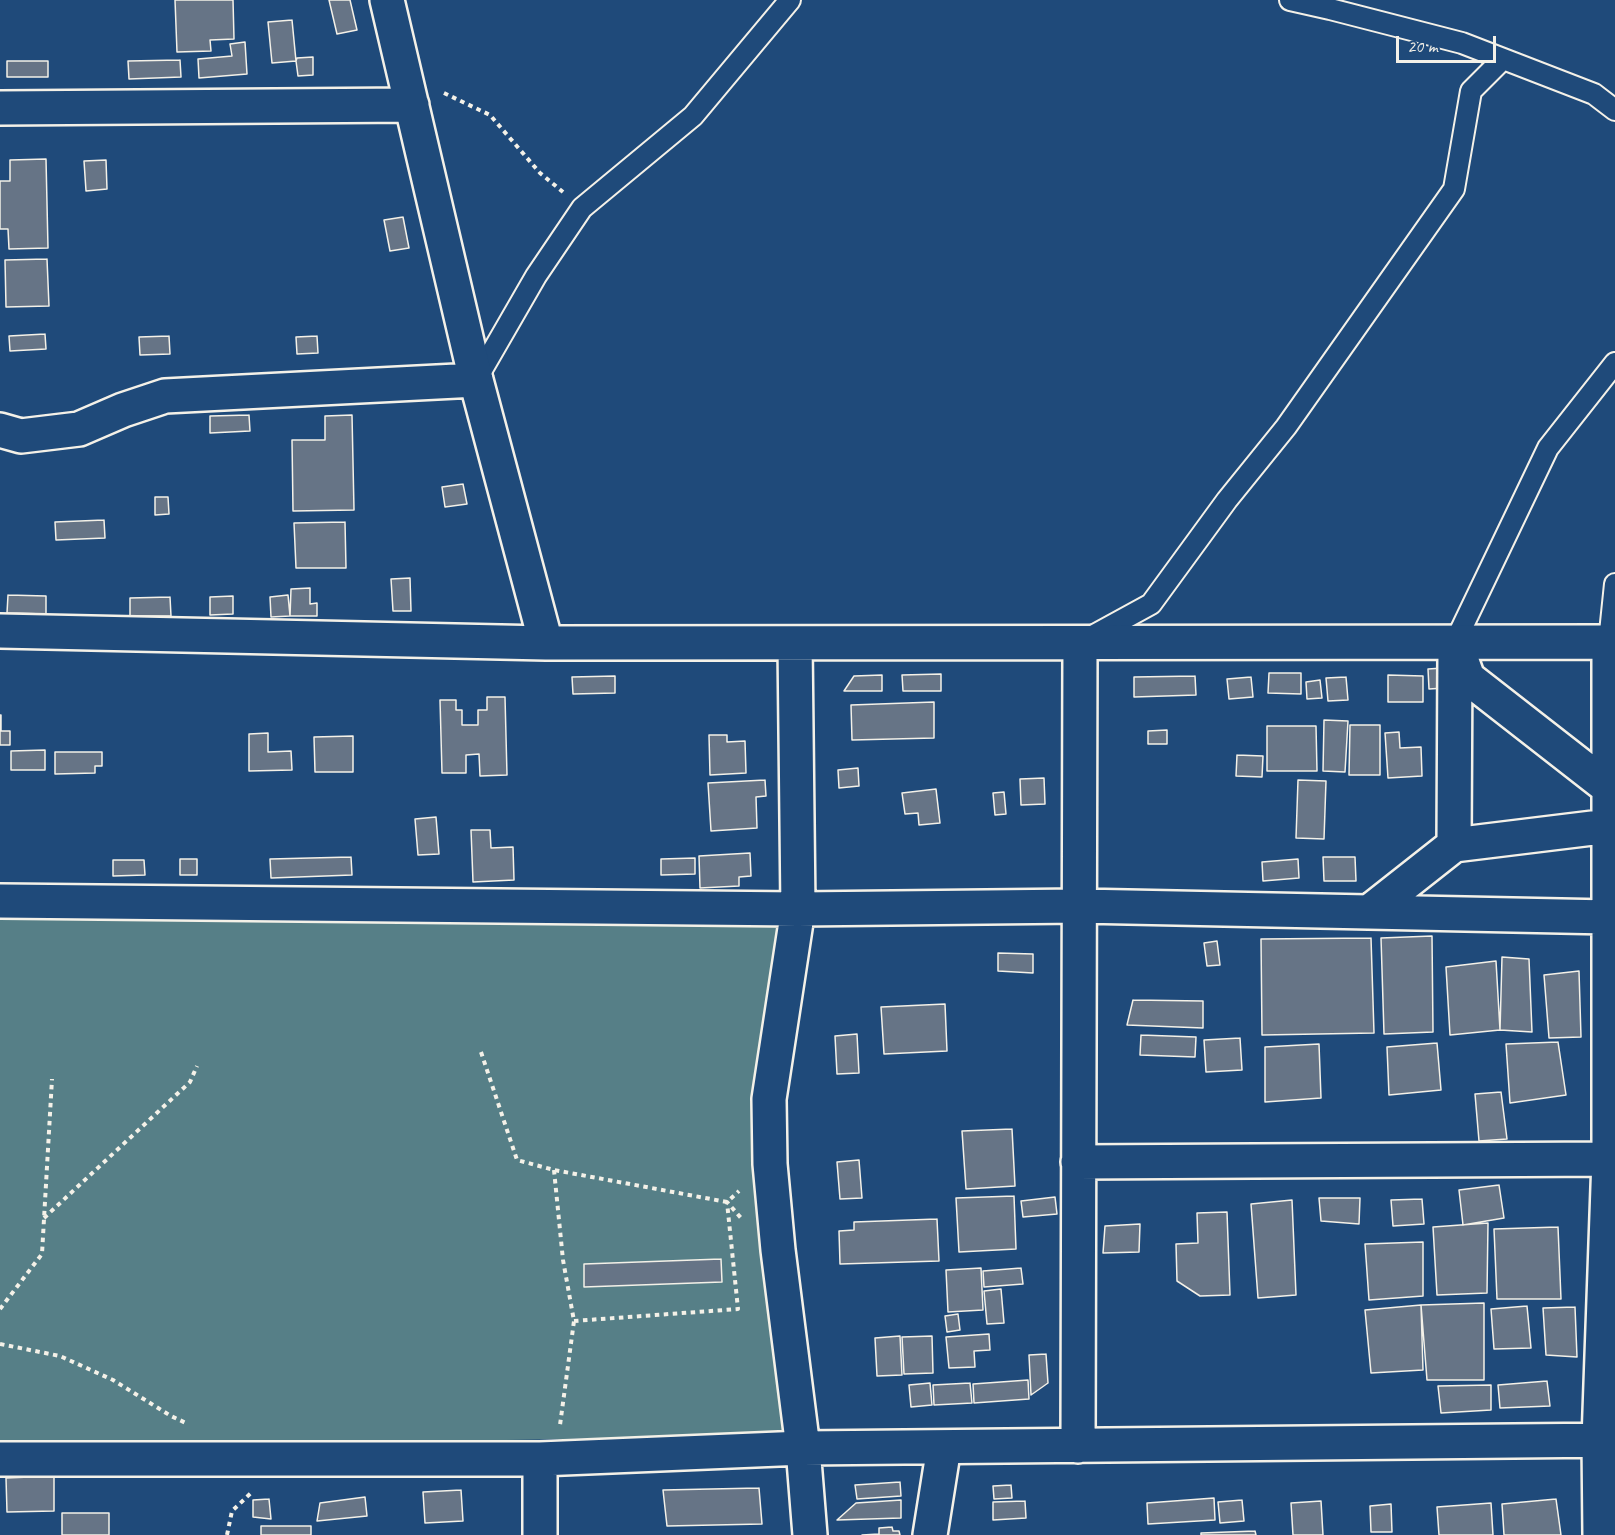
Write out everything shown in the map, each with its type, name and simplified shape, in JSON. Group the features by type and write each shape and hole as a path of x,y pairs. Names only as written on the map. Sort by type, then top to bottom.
{"street":[{"path":"387,0 476,380 546,643"},
{"path":"0,108 409,94"},
{"path":"0,430 21,436 79,429 123,410 165,396 476,380"},
{"path":"0,631 546,643 1612,642 1609,788 1612,962 1607,1440 1599,1535"},
{"path":"1455,642 1468,678 1609,788"},
{"path":"1454,845 1455,642"},
{"path":"795,643 798,909 770,1099 770,1164 778,1251 803,1448 810,1535"},
{"path":"1078,1446 1080,643"},
{"path":"1369,912 1454,845 1609,826"},
{"path":"0,901 798,909 1080,906 1610,917"},
{"path":"1078,1162 1609,1159"},
{"path":"0,1459 548,1459 803,1448 1607,1440"},
{"path":"930,1535 944,1447"},
{"path":"540,1535 548,1459"}],"lane":[{"path":"476,380 536,276 582,208 693,116 790,0"},
{"path":"1290,0 1462,44 1594,94 1615,110"},
{"path":"1080,643 1151,604 1227,500 1286,427 1454,189 1471,91 1503,59"},
{"path":"1455,642 1548,448 1615,363"},
{"path":"1612,642 1615,584"}],"path":[{"path":"409,94 446,93 490,115 540,173 582,208"},
{"path":"481,1052 517,1160 554,1170 727,1202 742,1219"},
{"path":"44,1218 190,1082 196,1066"},
{"path":"0,1309 42,1254 52,1079"},
{"path":"727,1202 770,1164"},
{"path":"548,1459 574,1321 563,1260 554,1170"},
{"path":"574,1321 738,1309 727,1202"},
{"path":"0,1344 60,1356 112,1380 192,1426"}],"green space":[{"path":"0,919 782,921 789,1435 0,1449"}],"building":[{"path":"175,0 233,0 234,39 210,40 211,51 177,52"},
{"path":"329,0 350,0 357,30 337,34"},
{"path":"292,20 296,61 272,63 268,22"},
{"path":"245,42 247,74 199,78 198,59 232,56 230,44"},
{"path":"313,57 313,75 298,76 297,58"},
{"path":"180,60 181,77 129,79 128,61"},
{"path":"7,61 48,61 48,77 7,77"},
{"path":"46,159 48,248 9,249 8,229 0,229 0,181 10,181 10,160"},
{"path":"106,160 107,189 86,191 84,161"},
{"path":"403,217 409,248 390,251 384,220"},
{"path":"47,259 49,306 6,307 5,260"},
{"path":"45,334 46,349 10,351 9,336"},
{"path":"169,336 170,354 140,355 139,337"},
{"path":"317,336 318,353 297,354 296,337"},
{"path":"249,415 250,431 210,433 210,416"},
{"path":"352,415 354,510 293,511 292,440 325,440 325,416"},
{"path":"463,484 467,504 445,507 442,487"},
{"path":"155,497 168,497 169,514 155,515"},
{"path":"104,520 105,538 56,540 55,522"},
{"path":"345,522 346,568 296,568 294,523"},
{"path":"410,578 411,611 393,611 391,579"},
{"path":"310,588 310,604 317,603 317,616 290,616 291,589"},
{"path":"8,595 46,596 46,614 7,613"},
{"path":"288,595 290,616 271,617 270,597"},
{"path":"233,596 233,614 210,615 210,597"},
{"path":"170,597 171,616 130,616 130,598"},
{"path":"1443,668 1445,688 1429,689 1428,669"},
{"path":"1269,673 1301,673 1301,694 1268,693"},
{"path":"941,674 941,691 903,691 902,675"},
{"path":"882,675 882,691 844,691 854,676"},
{"path":"1388,675 1423,676 1423,702 1388,702"},
{"path":"615,676 615,693 573,694 572,677"},
{"path":"1195,676 1196,695 1134,697 1134,677"},
{"path":"1251,677 1253,697 1229,699 1227,679"},
{"path":"1346,677 1348,700 1328,701 1326,678"},
{"path":"1320,680 1322,698 1307,699 1306,682"},
{"path":"487,697 505,697 507,775 480,776 479,754 466,755 466,773 442,773 440,700 456,700 456,710 462,710 462,725 478,725 478,710 487,710"},
{"path":"934,702 934,738 852,740 851,705"},
{"path":"0,715 1,731 10,731 10,745 0,745"},
{"path":"1324,720 1348,721 1345,772 1323,771"},
{"path":"1350,725 1380,725 1380,775 1349,775"},
{"path":"1267,726 1316,726 1317,771 1267,771"},
{"path":"1167,730 1167,744 1148,744 1148,731"},
{"path":"1399,732 1400,748 1421,747 1422,776 1388,778 1385,733"},
{"path":"268,733 268,752 291,751 292,770 249,771 249,734"},
{"path":"709,735 727,735 727,742 745,741 746,773 710,775"},
{"path":"353,736 353,772 315,772 314,737"},
{"path":"45,750 45,770 11,770 11,751"},
{"path":"55,752 102,752 102,766 95,766 95,773 55,774"},
{"path":"1237,755 1263,756 1262,777 1236,776"},
{"path":"858,768 859,786 839,788 838,770"},
{"path":"1044,778 1045,804 1021,805 1020,779"},
{"path":"765,780 766,796 756,797 757,828 711,831 708,783"},
{"path":"1298,780 1326,781 1324,839 1296,838"},
{"path":"936,789 940,823 919,825 918,813 905,814 902,793"},
{"path":"1004,792 1006,814 995,815 993,793"},
{"path":"436,817 439,854 418,855 415,819"},
{"path":"471,830 490,830 491,848 513,847 514,880 473,882"},
{"path":"750,853 751,876 739,877 739,886 700,888 699,856"},
{"path":"351,857 352,875 271,878 270,859"},
{"path":"1323,857 1355,857 1356,881 1324,881"},
{"path":"695,858 695,874 661,875 661,859"},
{"path":"180,859 197,859 197,875 180,875"},
{"path":"1298,859 1299,878 1263,881 1262,862"},
{"path":"113,860 144,860 145,875 113,876"},
{"path":"1432,936 1433,1032 1384,1034 1381,938"},
{"path":"1371,938 1374,1033 1262,1035 1261,939"},
{"path":"1217,941 1220,965 1207,966 1204,943"},
{"path":"998,953 1033,954 1033,973 998,971"},
{"path":"1502,957 1529,959 1532,1032 1500,1030"},
{"path":"1496,961 1500,1030 1450,1035 1446,967"},
{"path":"1579,971 1581,1037 1549,1038 1544,975"},
{"path":"1133,1000 1203,1001 1203,1028 1127,1025"},
{"path":"945,1004 947,1051 884,1054 881,1007"},
{"path":"857,1034 859,1073 837,1074 835,1036"},
{"path":"1141,1035 1196,1037 1195,1057 1140,1055"},
{"path":"1240,1038 1242,1070 1206,1072 1204,1040"},
{"path":"1558,1042 1566,1095 1510,1103 1506,1044"},
{"path":"1437,1043 1441,1090 1389,1095 1387,1047"},
{"path":"1319,1044 1321,1098 1265,1102 1265,1047"},
{"path":"1501,1092 1507,1139 1479,1141 1475,1094"},
{"path":"1012,1129 1015,1186 966,1189 962,1131"},
{"path":"859,1160 862,1198 840,1199 837,1162"},
{"path":"1499,1185 1504,1218 1463,1225 1459,1190"},
{"path":"1014,1196 1016,1249 959,1252 956,1198"},
{"path":"1055,1197 1057,1214 1023,1217 1021,1201"},
{"path":"1319,1198 1360,1198 1359,1224 1321,1221"},
{"path":"1422,1199 1424,1224 1393,1226 1391,1200"},
{"path":"1292,1200 1296,1295 1258,1298 1251,1204"},
{"path":"1227,1212 1230,1295 1200,1296 1177,1281 1176,1244 1198,1243 1197,1213"},
{"path":"937,1219 939,1261 840,1264 839,1231 854,1230 854,1222"},
{"path":"1488,1223 1487,1293 1437,1295 1433,1227"},
{"path":"1140,1224 1139,1252 1103,1253 1105,1226"},
{"path":"1558,1227 1561,1299 1497,1299 1494,1229"},
{"path":"1423,1242 1423,1296 1369,1300 1365,1244"},
{"path":"721,1259 722,1282 584,1287 584,1264"},
{"path":"981,1268 983,1310 948,1312 946,1270"},
{"path":"1021,1268 1023,1284 984,1287 983,1271"},
{"path":"1001,1289 1004,1323 987,1324 984,1291"},
{"path":"1484,1303 1484,1380 1427,1380 1421,1305"},
{"path":"1421,1305 1423,1370 1371,1373 1365,1310"},
{"path":"1527,1306 1531,1348 1494,1349 1491,1309"},
{"path":"1575,1307 1577,1357 1546,1355 1543,1308"},
{"path":"958,1314 960,1330 947,1332 945,1316"},
{"path":"989,1334 990,1350 974,1351 975,1367 949,1368 946,1337"},
{"path":"900,1336 902,1375 877,1376 875,1338"},
{"path":"932,1336 933,1373 904,1374 902,1337"},
{"path":"1046,1354 1048,1383 1031,1395 1029,1355"},
{"path":"1028,1380 1029,1399 974,1403 973,1384"},
{"path":"1547,1381 1550,1406 1500,1408 1498,1385"},
{"path":"930,1383 932,1405 911,1407 909,1385"},
{"path":"970,1383 972,1403 934,1405 933,1385"},
{"path":"1491,1385 1491,1410 1441,1413 1438,1386"},
{"path":"54,1476 54,1511 7,1512 6,1478"},
{"path":"900,1482 901,1496 857,1499 855,1485"},
{"path":"1011,1485 1012,1498 994,1499 993,1486"},
{"path":"759,1488 762,1524 667,1526 663,1490"},
{"path":"461,1490 463,1521 425,1523 423,1492"},
{"path":"365,1497 367,1516 317,1521 320,1503"},
{"path":"1214,1498 1215,1520 1148,1524 1147,1503"},
{"path":"269,1499 271,1519 253,1517 253,1500"},
{"path":"1556,1499 1561,1535 1504,1535 1502,1504"},
{"path":"901,1500 901,1518 837,1520 856,1503"},
{"path":"1242,1500 1244,1521 1220,1523 1218,1502"},
{"path":"1025,1501 1026,1518 993,1520 993,1502"},
{"path":"1321,1501 1323,1535 1293,1535 1291,1503"},
{"path":"1491,1503 1493,1535 1439,1535 1437,1507"},
{"path":"1391,1504 1392,1532 1371,1532 1370,1506"},
{"path":"62,1513 109,1513 109,1535 62,1535"},
{"path":"261,1526 311,1526 311,1535 261,1535"},
{"path":"892,1527 893,1531 899,1531 900,1535 862,1535 879,1534 879,1528"},
{"path":"1255,1531 1256,1535 1201,1535 1201,1533"}]}
